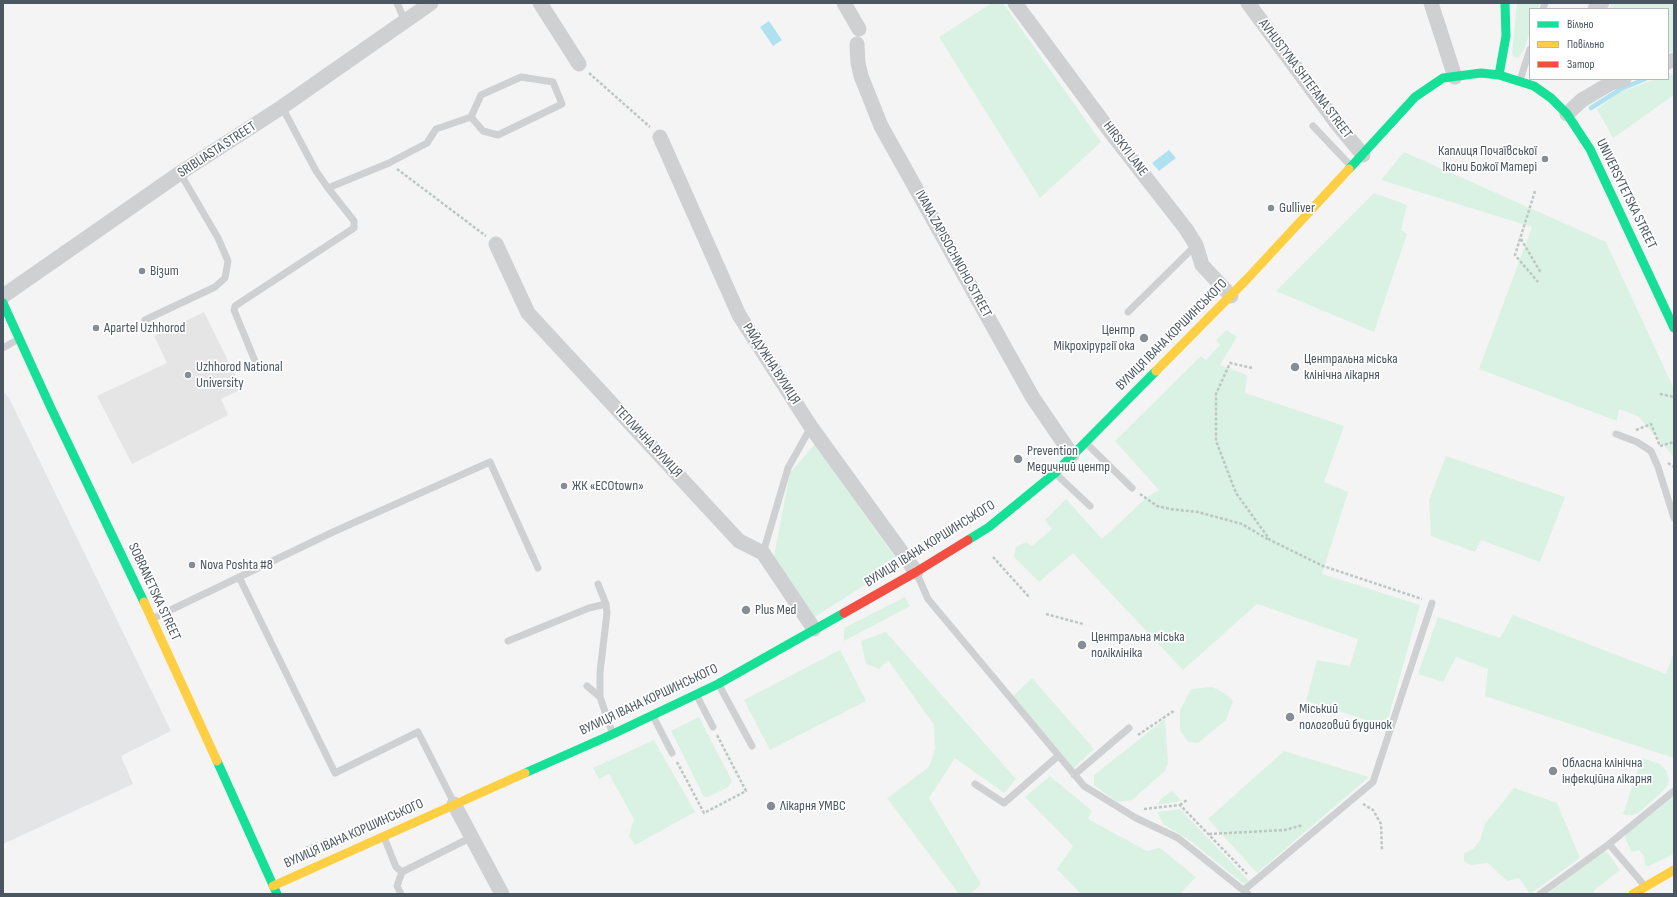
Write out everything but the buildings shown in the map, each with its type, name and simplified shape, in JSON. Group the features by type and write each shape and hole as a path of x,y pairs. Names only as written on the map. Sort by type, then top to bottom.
{"street":[{"name":"SRIBLIASTA STREET","path":"3,296 180,174 282,107 431,3"},
{"path":"540,3 579,64"},
{"path":"844,3 859,29"},
{"name":"HIRSKYI LANE","path":"1016,3 1116,138 1186,229 1196,245 1202,265 1231,296"},
{"name":"AVHUSTYNA SHTEFANA STREET","path":"1248,3 1338,125 1363,155"},
{"path":"1431,3 1455,77"},
{"path":"1499,75 1506,36 1505,3"},
{"name":"IVANA ZAPISOCHNOHO STREET","path":"857,44 860,76 881,126 1033,398 1072,455"},
{"name":"ВУЛИЦЯ ІВАНА КОРШИНСЬКОГО","path":"275,890 383,835 613,734 718,684 916,572 989,527 1055,473 1231,296 1352,167 1415,97 1443,78 1481,73 1499,75 1520,81 1536,82"},
{"path":"1567,114 1582,100 1611,83 1621,80"},
{"name":"UNIVERSYTETSKA STREET","path":"1536,82 1567,114 1594,156 1674,328"},
{"name":"РАЙДУЖНА ВУЛИЦЯ","path":"660,137 739,315 811,427 916,572"},
{"name":"ТЕПЛИЧНА ВУЛИЦЯ","path":"496,244 528,312 739,541 763,553 814,629"},
{"name":"SOBRANETSKA STREET","path":"3,303 152,618 275,890"},
{"path":"454,804 502,894"},
{"path":"1633,894 1674,870"}],"lane":[{"path":"397,3 405,21"},
{"path":"1520,81 1529,52"},
{"path":"328,188 389,163 427,143 436,129 471,117 481,95 521,77 553,82 562,104 498,135 483,131 471,117"},
{"path":"255,360 234,310 235,306 354,228 354,221 316,171 282,107"},
{"path":"1313,126 1352,167"},
{"path":"145,320 215,287 225,278 228,261 218,238 180,174"},
{"path":"1128,312 1196,245"},
{"path":"3,348 19,339"},
{"path":"763,553 788,468 811,427"},
{"path":"1616,434 1637,442 1651,452 1658,467 1674,518"},
{"path":"1085,442 1132,488"},
{"path":"152,618 333,532 490,462 538,568"},
{"path":"1055,473 1090,506"},
{"path":"916,572 928,599 1084,786 1136,818 1178,838 1246,892 1254,882 1373,782 1432,602"},
{"path":"239,577 335,773 418,732 454,804"},
{"path":"598,584 606,604 606,623 600,672 600,696 613,734"},
{"path":"508,641 589,608 606,604"},
{"path":"718,684 752,746"},
{"path":"587,686 600,696"},
{"path":"696,694 713,727"},
{"path":"653,715 672,753"},
{"path":"1074,775 1129,728"},
{"path":"975,784 1004,803 1058,756"},
{"path":"1540,894 1609,844 1674,791"},
{"path":"383,835 396,867 402,872"},
{"path":"401,894 397,886 402,872 472,837"},
{"path":"1609,844 1645,886"}],"path":[{"path":"579,64 660,137"},
{"path":"389,163 496,244"},
{"path":"1535,191 1515,255 1538,282"},
{"path":"1520,239 1541,273"},
{"path":"1252,368 1230,363 1216,394 1216,441 1236,493 1270,540"},
{"path":"1660,394 1674,397"},
{"path":"1651,424 1660,446 1674,442"},
{"path":"1132,488 1157,506 1198,512 1242,524 1270,540 1323,566 1432,602"},
{"path":"993,557 1030,598"},
{"path":"1046,614 1083,624"},
{"path":"1129,728 1138,735 1175,710"},
{"path":"672,753 704,813 746,791 713,727"},
{"path":"1353,799 1373,810 1381,824 1382,852"},
{"path":"1143,809 1180,805 1187,800"},
{"path":"1180,805 1254,882"},
{"path":"1208,834 1285,830 1308,824"}],"shaded area":[{"name":"Uzhhorod National University","path":"204,312 242,389 221,399 228,415 132,464 97,396 167,363 154,336"},
{"path":"3,391 9,398 171,731 121,756 133,784 3,844"}],"green space":[{"path":"992,3 1003,3 1101,142 1040,198 939,37"},
{"path":"1517,3 1540,3 1538,8 1529,8 1529,34 1524,50 1519,57 1515,58 1512,54"},
{"path":"1613,3 1674,3 1674,51 1669,53 1669,8 1609,8"},
{"path":"1674,73 1674,95 1613,138 1597,109 1618,93 1653,80 1669,80 1669,75"},
{"path":"1404,152 1606,242 1674,389 1674,457 1638,416 1619,409 1617,421 1479,369 1532,227 1381,180"},
{"path":"1374,193 1407,205 1401,230 1407,234 1374,332 1276,291"},
{"path":"1226,330 1237,337 1220,365 1247,375 1245,393 1344,426 1324,482 1348,492 1322,574 1420,605 1386,726 1306,701 1317,660 1350,666 1358,639 1257,604 1183,670 1073,553 1039,582 1014,557 1016,547 1026,542 1032,546 1052,529 1045,520 1066,499 1102,539 1146,498 1159,490 1115,441 1201,356 1206,360 1220,345 1216,340"},
{"path":"815,444 899,563 815,617 774,556 790,473"},
{"path":"1446,456 1565,497 1540,562 1481,540 1475,552 1431,536 1429,500"},
{"path":"905,597 910,606 844,641 844,628"},
{"path":"1513,615 1666,674 1674,652 1674,758 1485,696 1488,669 1456,657 1443,682 1418,674 1438,617 1500,638"},
{"path":"886,632 1016,779 1004,793 955,758 929,798 981,884 971,894 959,894 887,798 929,767 935,749 934,725 888,660 879,669 866,664 861,641"},
{"path":"840,650 866,701 770,750 744,700"},
{"path":"1032,678 1094,749 1074,768 1013,696"},
{"path":"1212,687 1226,694 1233,701 1226,720 1198,743 1188,742 1180,730 1180,710 1191,689"},
{"path":"699,717 732,781 728,787 708,797 704,797 671,731"},
{"path":"1165,719 1168,763 1165,771 1132,800 1117,802 1094,785 1094,775"},
{"path":"654,740 695,812 635,845 629,836 634,819 609,774 599,779 593,768"},
{"path":"1284,751 1369,777 1257,873 1208,819"},
{"path":"1642,758 1660,764 1666,770 1669,780 1668,785 1638,813 1626,815 1623,814"},
{"path":"1050,776 1092,811 1088,819 1147,851 1160,848 1196,877 1180,894 1081,894 1057,869 1073,846 1025,797"},
{"path":"1514,788 1557,803 1580,858 1530,894 1519,878 1507,881 1488,863 1471,865 1464,861 1464,853 1473,849 1480,840 1485,824"},
{"path":"1172,791 1182,801 1157,805 1162,798"},
{"path":"1674,796 1674,854 1649,866 1645,866 1644,856 1639,850 1631,852 1625,837 1628,832"},
{"path":"1180,809 1249,881 1245,885 1188,839 1163,824 1157,812"},
{"path":"1602,852 1607,852 1620,870 1593,891 1595,894 1547,894"}],"water":[{"path":"769,21 782,40 773,46 760,27"},
{"path":"1169,150 1176,158 1159,171 1152,163"}],"waterway":[{"path":"1591,108 1621,89 1643,80"}],"traffic: fast":[{"path":"1499,75 1506,36 1505,3"},
{"path":"1349,169 1415,97 1443,78 1481,73 1499,75 1534,86 1551,98 1567,114 1590,149 1674,328"},
{"path":"3,303 51,408 144,602"},
{"path":"968,540 989,527 1055,473 1156,371"},
{"path":"525,773 613,734 718,684 844,613"},
{"path":"217,761 277,894"}],"traffic: slow":[{"path":"1156,371 1247,279 1349,169"},
{"path":"144,602 217,761"},
{"path":"273,886 525,773"},
{"path":"1633,894 1674,870"}],"traffic: jam":[{"path":"844,613 968,540"}],"place":[{"name":"Каплиця Почаївської Ікони Божої Матері","path":"1545,159"},
{"name":"Gulliver","path":"1271,208"},
{"name":"Візит","path":"142,271"},
{"name":"Apartel Uzhhorod","path":"96,328"},
{"name":"Центр Мікрохірургії ока","path":"1144,338"},
{"name":"Центральна міська клінічна лікарня","path":"1295,367"},
{"name":"Uzhhorod National University","path":"188,375"},
{"name":"Prevention Медичний центр","path":"1018,459"},
{"name":"ЖК «ECOtown»","path":"564,486"},
{"name":"Nova Poshta #8","path":"192,565"},
{"name":"Plus Med","path":"746,610"},
{"name":"Центральна міська поліклініка","path":"1082,645"},
{"name":"Міський пологовий будинок","path":"1290,717"},
{"name":"Обласна клінічна інфекційна лікарня","path":"1553,771"},
{"name":"Лікарня УМВС","path":"771,806"}]}
